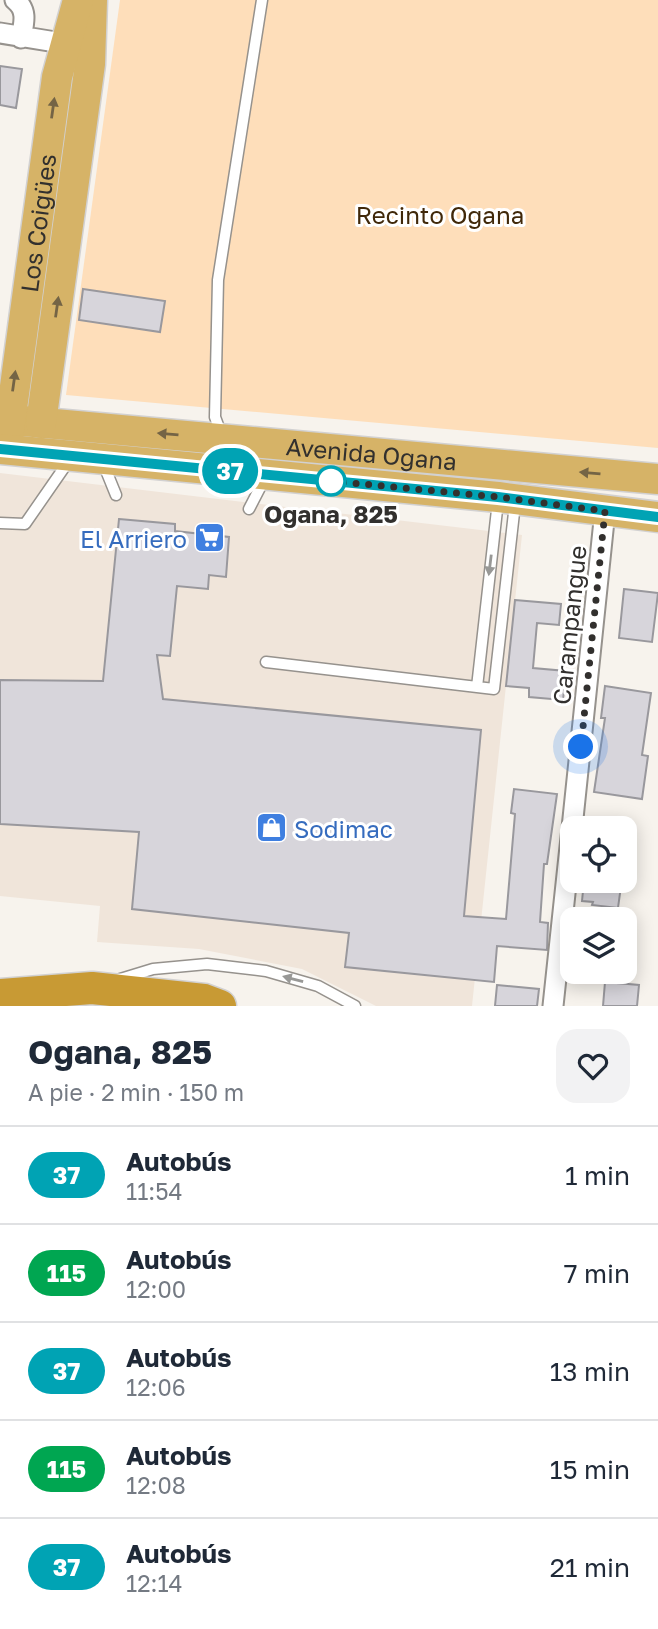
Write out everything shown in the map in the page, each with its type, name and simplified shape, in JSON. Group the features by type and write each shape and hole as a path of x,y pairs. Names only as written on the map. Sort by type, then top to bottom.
{"highway":[{"path":"0,995 92,988 204,1000 220,1006"}],"main road":[{"name":"Los Coigües","path":"3,449 5,419 57,78 78,0"},
{"name":"Los Coigües","path":"41,423 90,64 92,0"},
{"name":"Avenida Ogana","path":"5,419 658,479"},
{"name":"Avenida Ogana","path":"3,449 507,498 658,517"}],"street":[{"path":"15,0 25,15 21,38"},
{"path":"0,33 68,44"},
{"name":"Carampangue","path":"573,816 605,511"},
{"name":"Carampangue","path":"553,1006 565,893"}],"lane":[{"path":"223,439 215,416 218,281 262,0"},
{"path":"0,523 26,524 72,456"},
{"path":"102,459 116,495"},
{"path":"249,509 267,475"},
{"path":"477,687 507,498"},
{"path":"266,662 494,689 507,498"},
{"path":"92,988 153,969 207,964 266,971 318,986 355,1006"}],"shaded area":[{"path":"0,473 522,535 472,1006 376,1006 302,969 199,949 97,942 100,906 0,896"}],"green space":[{"name":"Recinto Ogana","path":"120,0 658,0 658,448 66,395"}],"building":[{"path":"0,66 22,69 16,108 0,105"},
{"path":"83,289 165,301 160,332 79,320"},
{"name":"Sodimac","path":"119,519 175,524 175,531 229,537 226,577 209,575 208,589 177,586 170,656 157,655 163,699 481,730 464,916 506,919 515,814 511,813 514,789 557,794 547,864 544,864 540,922 548,923 547,950 497,946 494,982 345,967 349,933 132,909 139,832 0,824 0,680 103,681"},
{"path":"624,589 658,593 652,642 619,638"},
{"path":"515,600 561,604 559,625 537,623 533,668 566,671 563,700 529,697 529,688 506,686"},
{"path":"605,686 651,693 642,755 648,756 642,799 594,792 605,718 601,718"},
{"path":"583,893 620,893 618,907 592,905 593,902 582,901"},
{"path":"605,984 639,985 637,1006 603,1006"},
{"path":"497,985 539,989 537,1006 495,1006"}],"bus line":[{"name":"37","path":"0,449 498,497 658,517"}],"place":[{"name":"Ogana, 825","path":"331,481"},
{"name":"El Arriero","path":"210,538"},
{"name":"Sodimac","path":"271,828"}],"route":[{"path":"331,481 498,497 605,511 581,747"}]}
